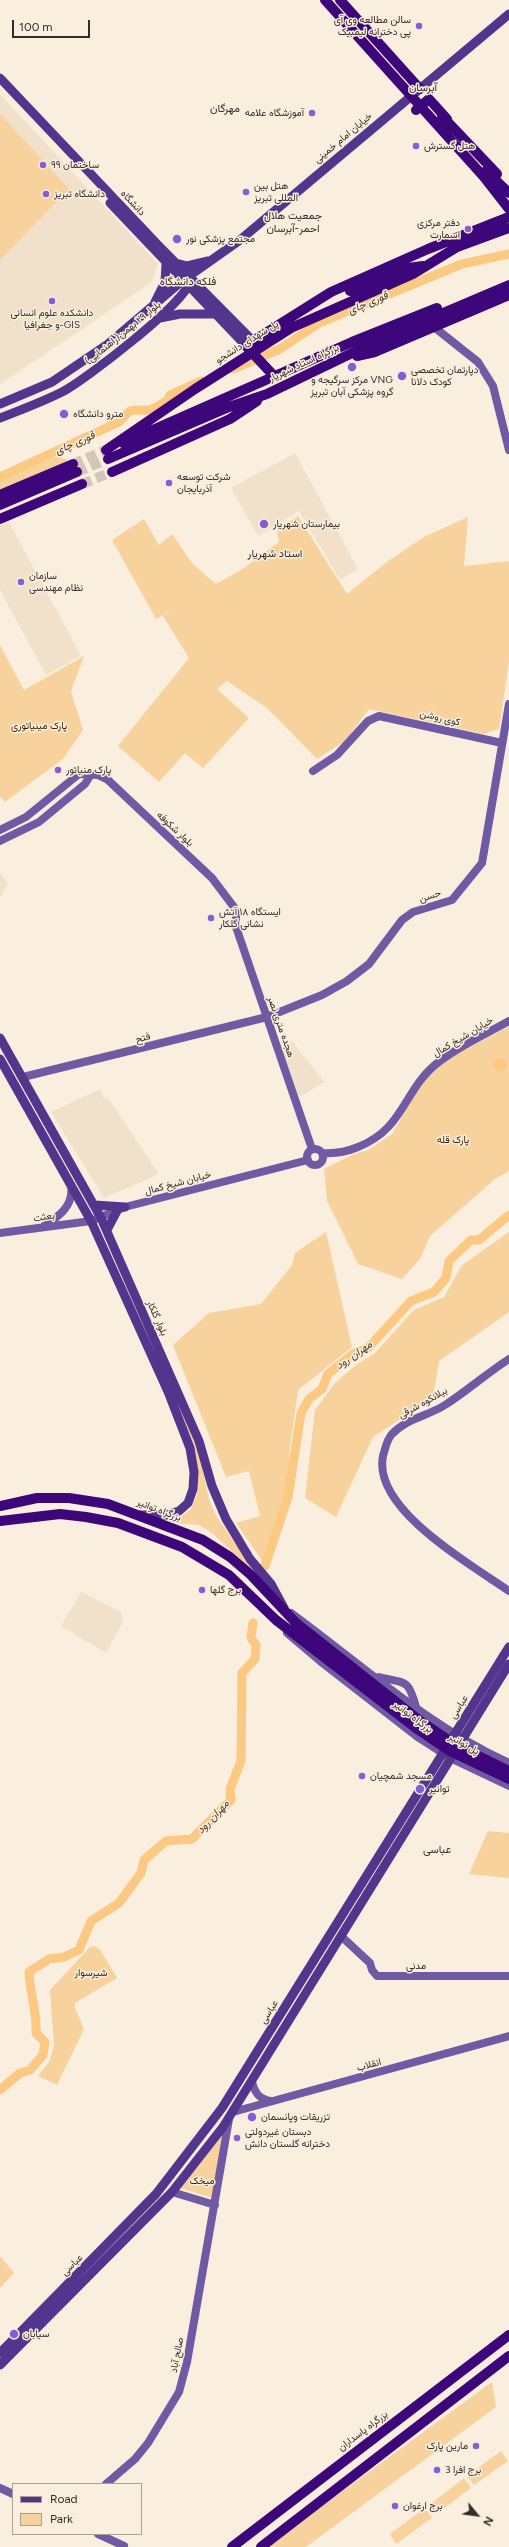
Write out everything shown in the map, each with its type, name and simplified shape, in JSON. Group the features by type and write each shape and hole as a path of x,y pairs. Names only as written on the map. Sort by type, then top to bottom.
{"highway":[{"path":"317,0 406,99"},
{"path":"325,0 507,196"},
{"path":"333,0 486,175"},
{"path":"340,0 420,89"},
{"path":"365,53 374,53 378,47 378,41"},
{"path":"507,196 484,187 416,111 429,99 498,175 507,196 509,209"},
{"path":"433,129 431,124 436,119 441,116 447,119"},
{"path":"274,376 249,344 294,314 331,292 428,249 509,217"},
{"name":"پل شهدای دانشجو","path":"107,454 139,426 291,328 413,274 457,247 509,228"},
{"path":"294,314 408,268 425,266"},
{"path":"107,454 274,376 483,290 509,285"},
{"name":"بزرگراه استاد شهریار","path":"107,454 267,394 343,359 377,341 509,285"},
{"path":"343,359 375,352 509,295"},
{"path":"112,472 230,419 267,394"},
{"path":"0,495 75,468 0,505"},
{"path":"0,519 82,484"},
{"name":"بزرگراه توانیر","path":"0,1506 37,1498 69,1498 108,1504 203,1540 230,1557 285,1609 296,1624 319,1647"},
{"name":"بزرگراه توانیر","path":"0,1521 60,1514 118,1523 182,1547 229,1575 276,1620 319,1647"},
{"name":"پل توانیر","path":"319,1647 454,1744 509,1771"},
{"name":"پل توانیر","path":"319,1647 416,1728 450,1750 509,1779"},
{"name":"بزرگراه پاسداران","path":"232,2547 509,2335"},
{"path":"261,2547 509,2356"}],"main road":[{"name":"خیابان امام خمینی","path":"187,282 509,14"},
{"name":"دانشگاه","path":"0,78 216,314 249,344"},
{"name":"دانشگاه","path":"0,85 170,263"},
{"path":"168,311 167,304 156,304 163,288 170,263 186,266 214,260"},
{"name":"دانشگاه","path":"187,282 249,344"},
{"name":"بلوار ٢٩ بهمن(راهنمایی)","path":"0,404 68,372 108,344 156,304 187,282"},
{"name":"بلوار ٢٩ بهمن(راهنمایی)","path":"0,418 63,392 168,311 187,282"},
{"path":"158,319 180,314 216,314"},
{"name":"بلوار گلکار","path":"0,1038 107,1230 173,1392 190,1448 194,1472 193,1489 188,1504 178,1511 166,1515 140,1515"},
{"name":"بلوار گلکار","path":"0,1059 91,1221 173,1392 199,1441 212,1486 226,1519 250,1558 271,1584 285,1609"},
{"path":"94,1205 121,1209 107,1230"},
{"name":"عباسى","path":"0,2365 10,2349 128,2231 172,2192 231,2115 361,1904 458,1738 509,1647"},
{"name":"عباسى","path":"458,1738 509,1664"},
{"name":"عباسى","path":"128,2231 222,2108 352,1899 447,1756"},
{"path":"352,1899 361,1904"},
{"name":"عباسى","path":"0,2353 10,2349"}],"street":[{"path":"434,327 478,362 493,386 507,425 509,450"},
{"name":"حسن","path":"267,1017 315,998 347,981 369,964 402,920 413,912 452,900 465,886 482,864 509,704"},
{"name":"کوی روشن","path":"313,771 337,755 374,718 393,718 502,743"},
{"name":"بلوار شکوفه","path":"0,830 26,817 79,774 90,776 98,775 108,780 212,878 237,911"},
{"path":"0,841 39,822 85,784 90,776"},
{"name":"هجده متری نصر","path":"237,911 234,924 312,1149"},
{"name":"فتح","path":"23,1077 267,1017"},
{"name":"خیابان شیخ کمال","path":"322,1153 334,1154 354,1148 370,1142 388,1130 419,1081 440,1061 509,1021"},
{"path":"312,1149 318,1150 322,1153 322,1161 318,1165 311,1164 308,1160 307,1155 312,1149"},
{"name":"خیابان شیخ کمال","path":"101,1218 121,1209 308,1160"},
{"path":"41,1227 58,1218 67,1206 72,1195 70,1184"},
{"name":"بعثت","path":"0,1233 91,1221 101,1218"},
{"name":"بیلانکوه شرقی","path":"509,1359 444,1406 408,1421 392,1434 385,1448 381,1465 385,1481 395,1500 413,1520 493,1582 509,1597"},
{"name":"بیلانکوه شرقی","path":"493,1582 509,1591"},
{"name":"بزرگراه توانیر","path":"285,1609 458,1738 509,1763"},
{"name":"بزرگراه توانیر","path":"276,1620 294,1640 419,1738 447,1756 509,1786"},
{"path":"376,1677 403,1681 408,1685 416,1707"},
{"path":"419,1738 429,1732 432,1720"},
{"path":"476,1771 477,1760 486,1753"},
{"name":"مدنی","path":"341,1936 370,1963 372,1970 377,1976 509,1976"},
{"name":"انقلاب","path":"231,2115 274,2101 509,2036"},
{"path":"252,2082 258,2095 263,2100 274,2101"},
{"name":"صالح آباد","path":"107,2483 135,2459 144,2448 179,2392 231,2115"},
{"path":"172,2192 215,2204"},
{"path":"0,2488 12,2494"},
{"path":"100,2535 124,2546"}],"shaded area":[{"name":"دانشگاه تبریز","path":"0,94 158,264 152,282 0,384"},
{"name":"بیمارستان شهریار","path":"295,453 358,569 340,580 299,511 258,536 231,488"},
{"path":"9,522 81,656 46,675 0,590 0,525"},
{"path":"0,873 8,883 0,898"},
{"path":"292,1041 324,1082 299,1097 281,1047"},
{"path":"500,1058 505,1060 507,1065 505,1070 500,1072 495,1070 493,1065 495,1060"},
{"path":"101,1089 104,1099 108,1098 159,1174 104,1198 51,1112"},
{"path":"81,1592 121,1612 123,1622 106,1653 61,1626"}],"green space":[{"path":"0,114 69,189 0,260"},
{"path":"56,456 68,460 57,467 0,492 0,479"},
{"path":"298,516 347,594 388,561 424,537 468,517 464,566 509,561 509,662 499,729 484,734 369,709 345,741 317,759 267,708 227,681 217,689 249,718 203,768 185,753 159,782 118,746 189,658 163,616 171,611 156,619 112,540 144,519 159,545 172,534 192,563 216,584 244,568 279,542 277,530"},
{"name":"پارک مینیاتوری","path":"0,645 24,690 84,656 71,691 83,730 63,759 5,802 0,796"},
{"name":"پارک قله","path":"509,1026 509,1171 495,1179 430,1236 420,1259 402,1279 358,1264 327,1201 324,1169 354,1154 368,1150 392,1134 422,1082 445,1061"},
{"path":"326,1232 352,1347 298,1390 289,1455 291,1476 263,1562 236,1523 260,1516 249,1471 226,1477 173,1345 209,1313 261,1304 292,1265 295,1253"},
{"path":"509,1232 509,1312 439,1361 433,1398 373,1437 336,1517 305,1498 315,1410 335,1383 356,1365 374,1354 414,1310 444,1297 462,1265"},
{"path":"175,1397 199,1451 209,1499 215,1514 232,1539 270,1586 212,1533 199,1525 173,1523 191,1509 197,1494 198,1485 194,1446"},
{"path":"488,1831 509,1833 509,1878 469,1874"},
{"name":"شیرسوار","path":"95,1946 101,1951 117,1978 75,2003 75,2008 84,2029 57,2085 38,2076 49,2062 54,2046 50,1990 90,1947"},
{"name":"میخک","path":"223,2134 213,2198 180,2188"},
{"path":"0,2256 14,2273 0,2288"},
{"path":"492,2382 496,2407 306,2547 266,2547"},
{"path":"501,2451 508,2461 474,2485 467,2476"},
{"path":"464,2478 471,2488 436,2514 429,2505"},
{"path":"425,2508 432,2518 396,2544 390,2534"}],"waterway":[{"name":"قوری چای","path":"233,369 280,349 319,323 462,264 509,254"},
{"name":"قوری چای","path":"0,477 119,422 132,410 150,410 156,408 168,400 170,395 201,381"},
{"name":"مهران رود","path":"265,1566 288,1497 301,1413 309,1399 322,1389 328,1374 353,1354 368,1348 411,1301 434,1292 446,1278 449,1261 471,1240 479,1240 509,1215"},
{"name":"مهران رود","path":"0,2090 20,2073 30,2070 43,2055 45,2042 36,2033 29,1972 49,1959 64,1957 79,1950 91,1921 119,1903 141,1873 144,1860 166,1841 192,1839 231,1800 230,1789 241,1761 242,1673 255,1659 256,1645 251,1638 253,1623"}],"tunnel":[{"path":"73,464 106,450"},
{"path":"77,472 108,459"},
{"path":"82,484 112,472"}],"place":[{"name":"سالن مطالعه وی آی پی دخترانه لیمبیک","path":"419,26"},
{"name":"آموزشگاه علامه","path":"312,113"},
{"name":"هتل گسترش","path":"416,146"},
{"name":"ساختمان ۹۹","path":"43,165"},
{"name":"هتل بین المللی تبریز","path":"246,192"},
{"name":"دانشگاه تبریز","path":"46,194"},
{"name":"دفتر مرکزی اسمارت","path":"468,229"},
{"name":"مجتمع پزشکی نور","path":"177,239"},
{"name":"دانشکده علوم انسانی و جغرافیا-GIS","path":"52,301"},
{"name":"مرکز سرگیجه و VNG گروه پزشکی آبان تبریز","path":"352,367"},
{"name":"دپارتمان تخصصی کودک دلانا","path":"402,376"},
{"name":"مترو دانشگاه","path":"64,414"},
{"name":"شرکت توسعه آذربایجان","path":"169,483"},
{"name":"بیمارستان شهریار","path":"264,524"},
{"name":"سازمان نظام مهندسی","path":"21,582"},
{"name":"پارک منیاتور","path":"58,770"},
{"name":"ایستگاه ۱۸ آتش نشانی گلکار","path":"211,918"},
{"name":"برج گلها","path":"202,1590"},
{"name":"مسجد شمچیان","path":"362,1776"},
{"name":"توانیر","path":"420,1789"},
{"name":"تزریقات وپانسمان","path":"252,2117"},
{"name":"دبستان غیردولتی دخترانه گلستان دانش","path":"237,2138"},
{"name":"سیابان","path":"14,2334"},
{"name":"مارین پارک","path":"476,2446"},
{"name":"برج افرا 3","path":"437,2470"},
{"name":"برج ارغوان","path":"395,2506"}],"district":[{"name":"آبرسان","path":"423,88"},
{"name":"مهرگان","path":"225,109"},
{"name":"جمعیت هلال احمر-آبرسان","path":"293,222"},
{"name":"فلکه دانشگاه","path":"188,282"},
{"name":"استاد شهریار","path":"275,554"},
{"name":"عباسی","path":"437,1850"}]}
